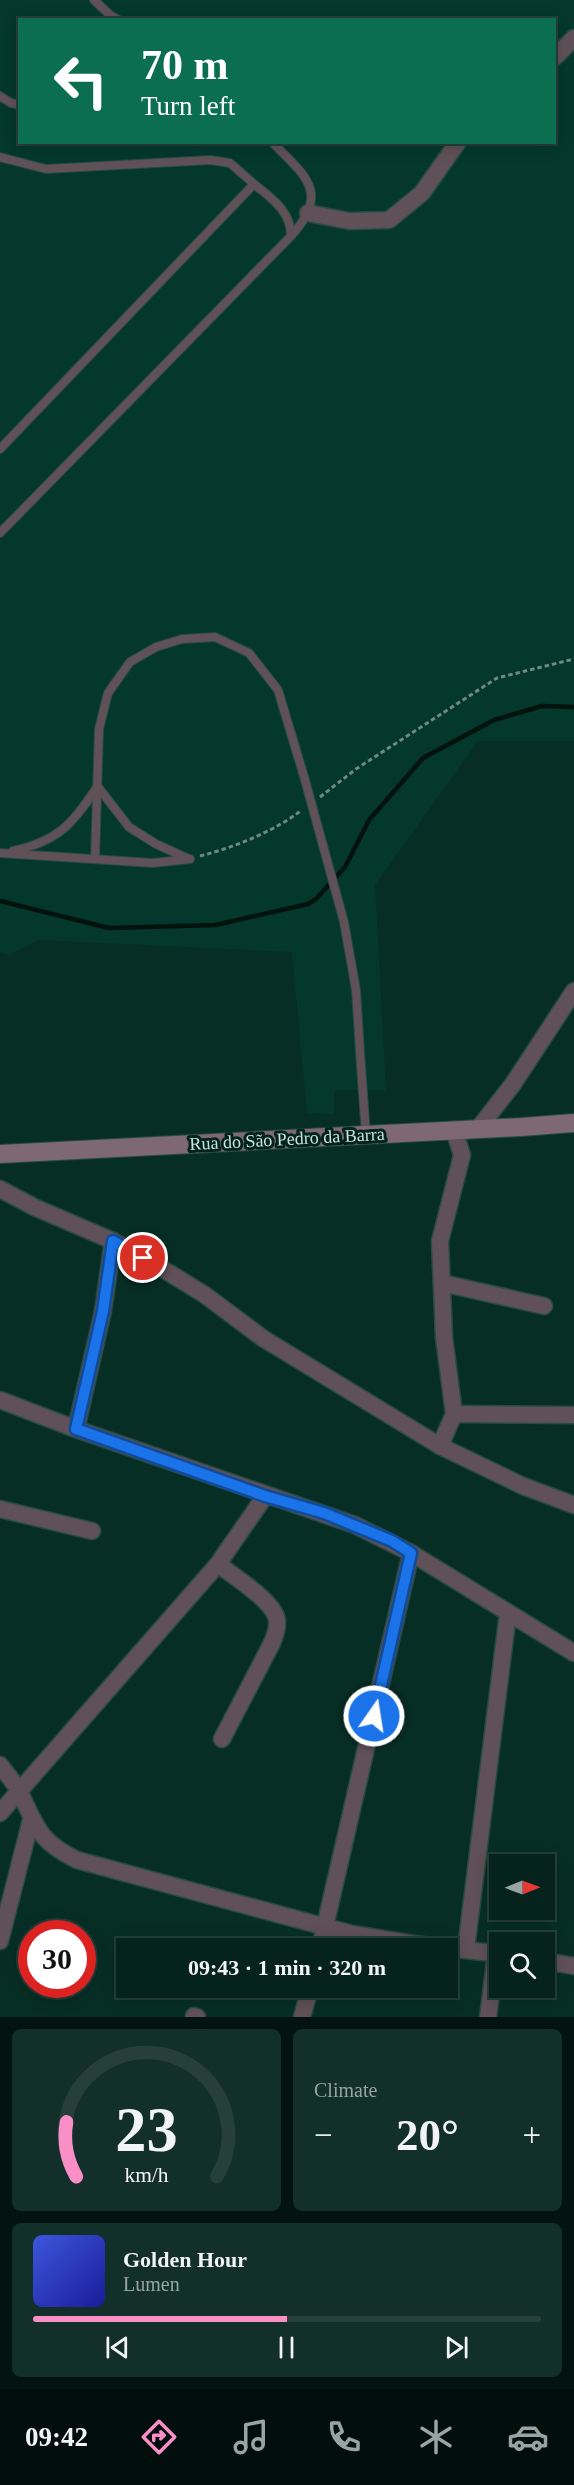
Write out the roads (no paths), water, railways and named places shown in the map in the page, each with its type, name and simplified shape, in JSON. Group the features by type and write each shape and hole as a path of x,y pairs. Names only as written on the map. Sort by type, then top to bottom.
{"street":[{"path":"556,56 574,38"},
{"path":"308,213 349,221 389,220 422,193 457,144"},
{"path":"478,1129 513,1084 574,992"},
{"name":"Rua do São Pedro da Barra","path":"0,1154 574,1123"},
{"path":"440,1446 454,1414 444,1337 440,1241 462,1155 454,1130"},
{"path":"0,1189 34,1207 113,1241 205,1295 264,1339 440,1446 523,1486 574,1505"},
{"path":"76,1429 103,1311 113,1241"},
{"path":"442,1283 544,1306"},
{"path":"0,1400 265,1496 324,1513 392,1541 574,1653"},
{"path":"454,1414 574,1415"},
{"path":"0,1813 218,1564 265,1496"},
{"path":"0,1509 92,1530"},
{"path":"323,1938 411,1553"},
{"path":"218,1564 264,1600 277,1618 277,1630 272,1643 222,1739"},
{"path":"466,1949 508,1613"},
{"path":"0,1765 18,1790 31,1820 53,1848 77,1860 326,1927 402,1942 489,1953"},
{"path":"0,1941 31,1820"},
{"path":"555,1963 574,1966"},
{"path":"302,2017 307,1998"},
{"path":"488,2017 491,1998"}],"lane":[{"path":"94,0 115,18"},
{"path":"0,96 11,104 18,105"},
{"path":"0,533 305,221 312,192 305,176 274,144"},
{"path":"0,157 46,169 210,160 230,163 278,204 291,224 291,236"},
{"path":"0,449 254,184"},
{"path":"95,859 99,729 108,693 130,662 156,646 182,639 215,637 249,654 278,690 344,922 356,990 366,1135"},
{"path":"1,853 51,839 78,817 97,786"},
{"path":"1,853 153,863 190,859 156,844 129,827 97,786"}],"waterway":[{"path":"0,901 109,928 215,925 308,904 316,899 345,867 369,820 423,758 494,720 542,706 574,707"}]}
